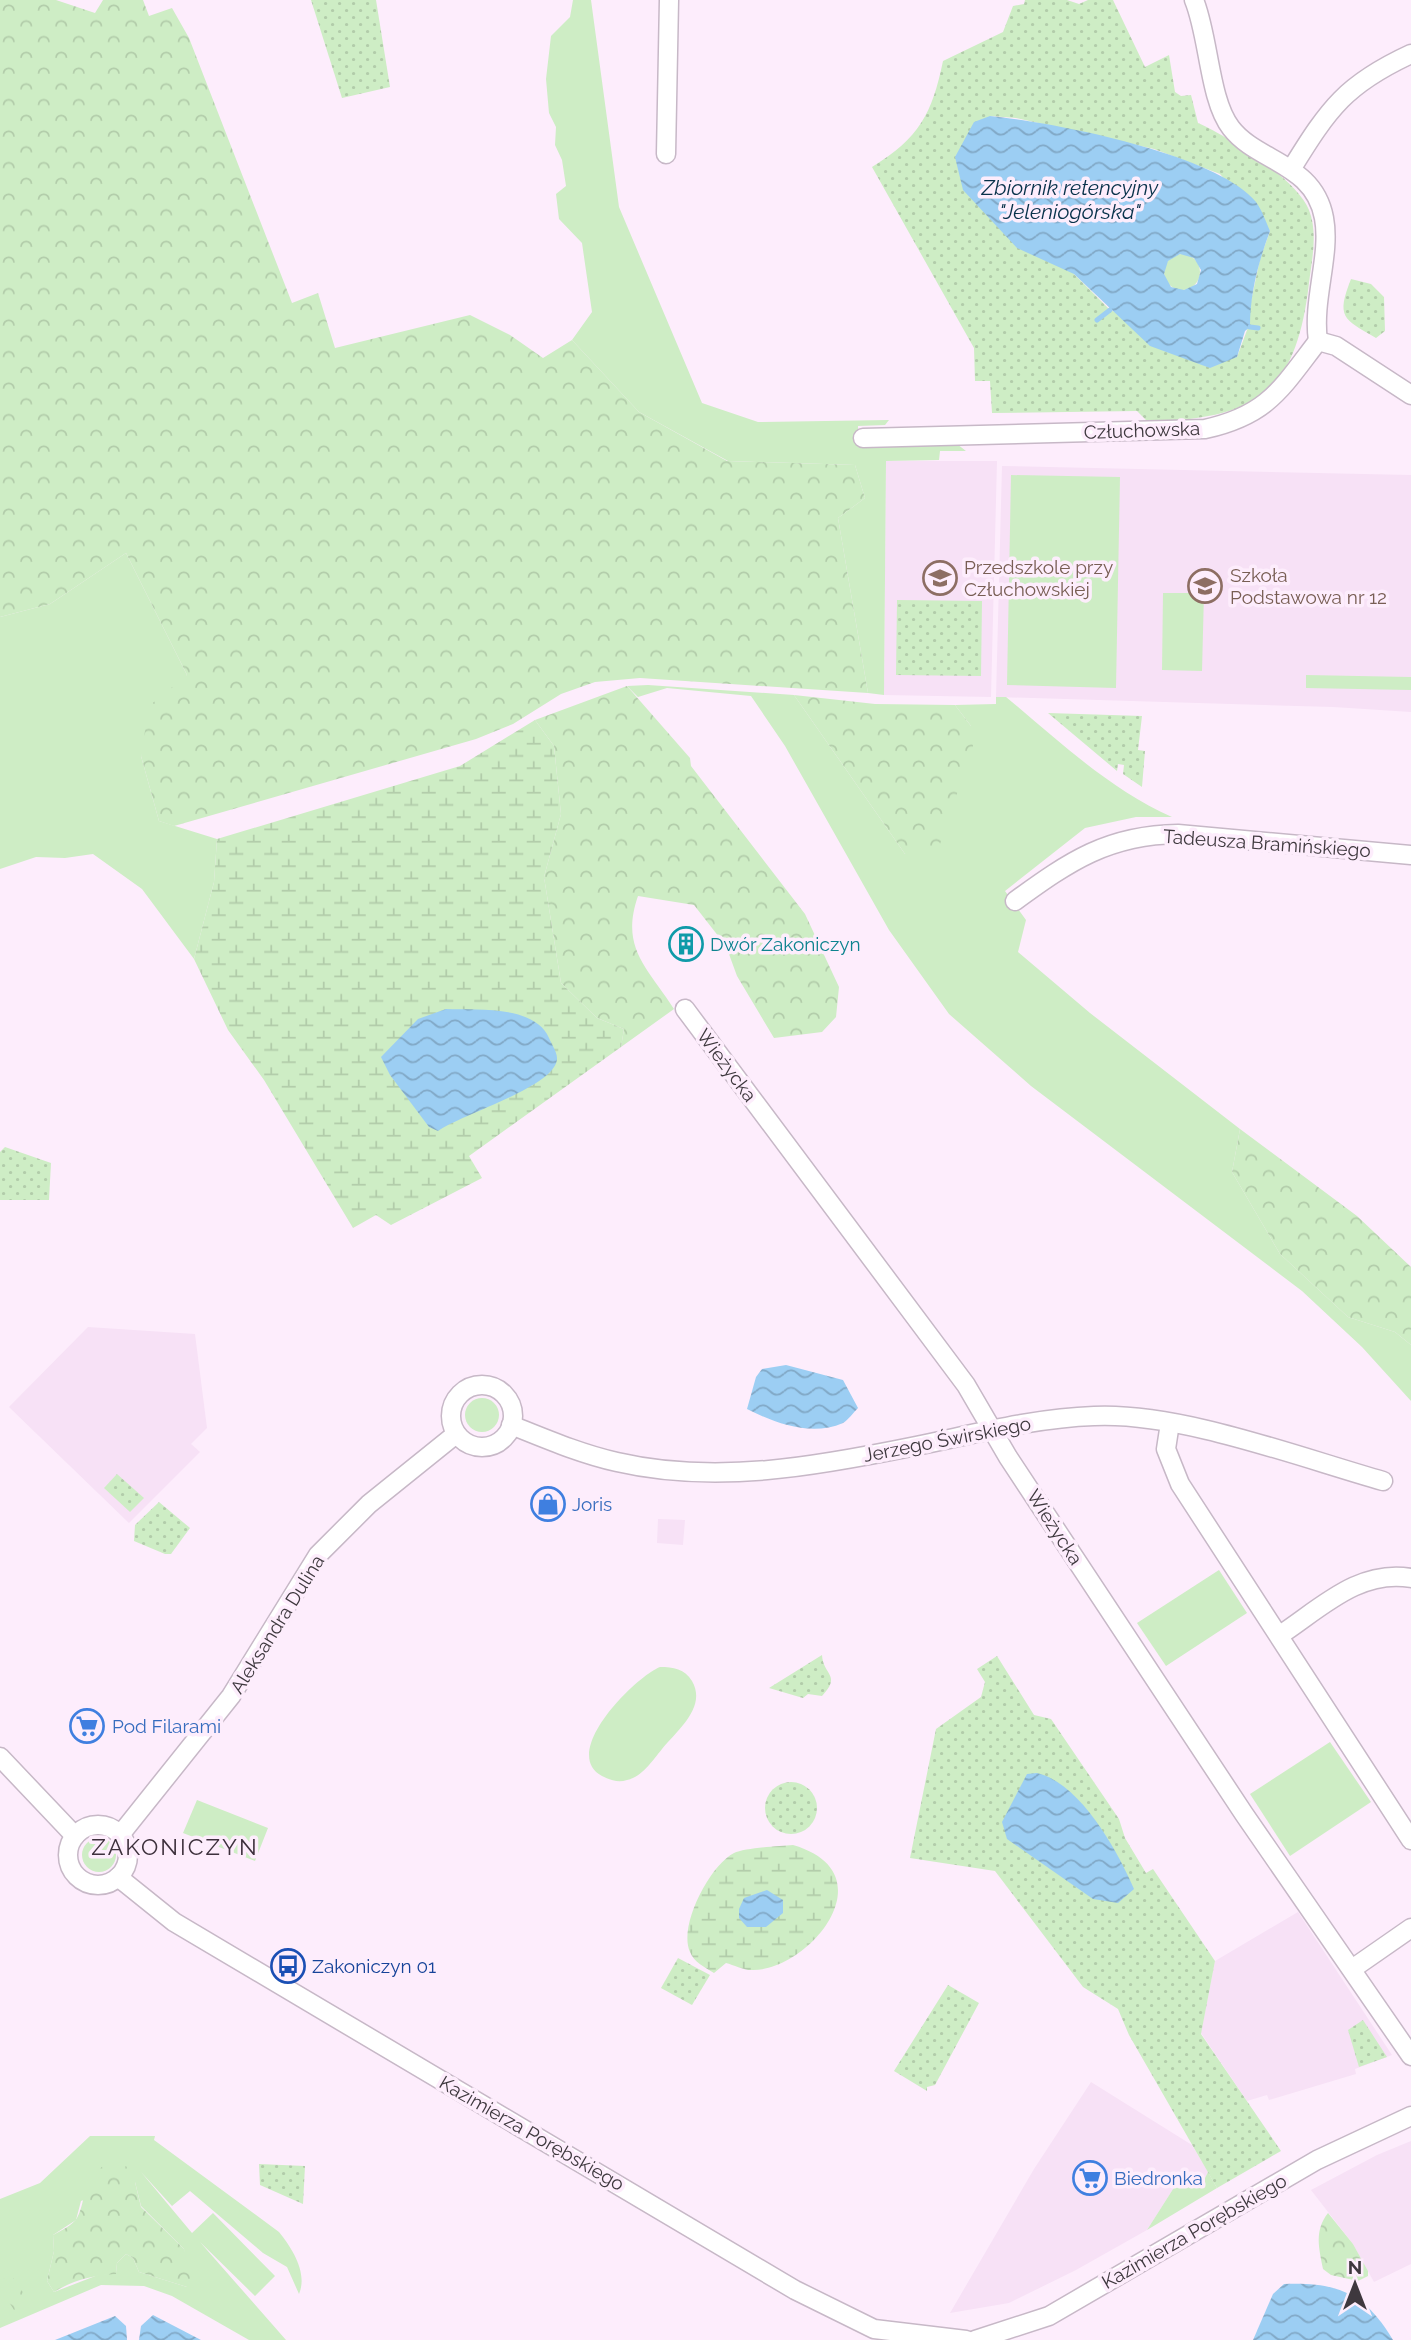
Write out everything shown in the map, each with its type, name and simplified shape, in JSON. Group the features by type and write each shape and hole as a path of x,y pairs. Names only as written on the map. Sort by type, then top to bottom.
{"street":[{"path":"666,154 669,0"},
{"path":"1194,0 1205,32 1219,103 1231,128 1246,141 1292,168 1319,202 1324,218 1316,324 1318,341 1336,345 1411,395"},
{"path":"1292,168 1321,121 1347,91 1367,76 1411,54"},
{"name":"Człuchowska","path":"863,438 1214,427 1240,420 1275,396 1318,341"},
{"name":"Tadeusza Bramińskiego","path":"1015,901 1076,859 1118,841 1142,835 1178,834 1411,855"},
{"name":"Wieżycka","path":"685,1009 962,1379 1008,1457 1237,1803 1411,2056"},
{"path":"478,1385 502,1392 513,1413 512,1425 505,1437 493,1445 480,1447 466,1443 456,1434 450,1415 452,1406 467,1388 478,1385"},
{"name":"Jerzego Świrskiego","path":"512,1425 616,1462 682,1472 729,1473 883,1453 994,1430 1096,1416 1170,1423 1383,1481"},
{"path":"1170,1423 1166,1449 1180,1484 1411,1840"},
{"name":"Aleksandra Dulina","path":"120,1835 231,1696 318,1555 369,1504 456,1434"},
{"path":"1280,1635 1364,1580 1386,1576 1411,1578"},
{"path":"0,1757 75,1836"},
{"path":"92,1826 112,1829 120,1835 125,1843 127,1861 118,1877 96,1885 75,1874 68,1859 75,1836 92,1826"},
{"name":"Kazimierza Porębskiego","path":"118,1877 174,1922 795,2290 874,2329 966,2340"},
{"path":"1352,1969 1411,1928"},
{"name":"Kazimierza Porębskiego","path":"975,2340 1049,2316 1317,2160 1411,2116"}],"shaded area":[{"name":"Przedszkole przy Człuchowskiej","path":"886,461 997,461 991,697 884,695"},
{"name":"Szkoła Podstawowa nr 12","path":"1002,466 1411,475 1411,712 1333,707 996,697"},
{"path":"88,1327 195,1334 207,1428 191,1444 200,1452 129,1523 9,1407"},
{"path":"658,1519 685,1520 683,1545 657,1543"},
{"path":"1298,1912 1392,2055 1355,2069 1356,2074 1269,2100 1267,2095 1247,2101 1201,2033 1215,1961"},
{"path":"1091,2082 1192,2145 1208,2172 1202,2184 1182,2175 1147,2230 1076,2270 1009,2303 950,2313 1034,2169"},
{"path":"1411,2141 1411,2264 1374,2282 1353,2244 1311,2190 1377,2155"}],"green space":[{"path":"0,0 56,0 95,13 103,0 143,0 149,16 172,8 189,38 292,303 318,293 335,348 470,315 510,335 543,358 572,340 639,412 727,461 855,465 865,498 838,518 868,693 640,678 595,682 561,694 513,724 476,739 174,826 159,821 141,756 149,706 187,675 126,553 50,604 0,617"},
{"path":"311,0 376,0 390,87 342,98"},
{"path":"573,0 591,0 619,207 702,403 758,422 889,420 885,425 858,426 858,446 957,444 966,451 940,451 939,460 886,461 884,695 868,693 838,518 865,498 855,465 728,461 639,412 572,340 592,312 582,243 559,219 556,194 566,186 562,160 555,145 556,127 549,113 546,79 551,36 570,17"},
{"path":"1025,0 1067,0 1079,4 1088,0 1113,0 1145,67 1169,55 1175,92 1181,96 1191,95 1198,123 1243,148 1276,172 1291,185 1309,210 1314,237 1313,255 1303,321 1294,351 1281,375 1264,393 1243,406 1217,414 1148,422 1137,411 992,413 990,381 975,381 974,348 872,167 901,146 921,123 934,96 943,61 1003,32 1013,6 1024,4","holes":["990,116 1016,118 1154,149 1220,174 1270,231 1260,259 1248,315 1250,322 1237,357 1110,310 1074,274"]},
{"path":"1182,254 1195,259 1200,272 1195,285 1182,290 1169,285 1164,272 1169,259"},
{"path":"1351,279 1371,284 1384,297 1385,331 1376,338 1356,326 1346,316 1344,302"},
{"path":"1011,475 1120,477 1116,688 1007,685"},
{"path":"126,553 187,675 141,756 159,821 217,839 214,882 194,959 142,889 93,854 65,858 36,857 0,869 0,617 50,604"},
{"path":"1163,593 1204,593 1202,671 1162,670"},
{"path":"897,600 982,601 981,676 896,675"},
{"path":"1306,675 1411,677 1411,690 1306,688"},
{"path":"648,685 794,695 905,854 971,726 955,705 996,704 996,697 1006,697 1106,778 1149,806 1172,817 1136,817 1085,828 1005,891 1026,920 1018,952 1090,1013 1240,1129 1232,1172 1280,1254 1348,1317 1395,1332 1411,1345 1411,1401 1362,1347 1302,1291 1031,1086 949,1014 889,930 785,746 751,696 667,688 638,697 627,686"},
{"path":"627,686 690,758 691,766 805,914 839,987 836,1017 822,1032 774,1038 737,976 726,946 694,905 638,896 633,914 634,944 646,968 674,1009 621,1047 624,1029 597,1018 561,983 544,877 561,814 554,746 535,720"},
{"path":"794,695 875,704 955,705 971,726 973,746 940,844 905,854"},
{"path":"1048,713 1142,716 1138,750 1145,751 1142,787 1123,774 1124,765 1118,764 1117,771"},
{"path":"535,720 554,746 561,814 544,877 561,983 597,1018 624,1029 621,1047 469,1156 482,1178 391,1225 376,1215 353,1228 264,1080 228,1030 194,959 214,882 217,839 460,766","holes":["390,1075 534,1084 454,1119 437,1130"]},
{"path":"1240,1129 1357,1216 1411,1267 1411,1345 1395,1332 1348,1317 1280,1254 1232,1172"},
{"path":"5,1147 51,1163 49,1200 0,1200 0,1152"},
{"path":"482,1398 494,1403 499,1415 494,1427 482,1432 470,1427 465,1415 470,1403"},
{"path":"117,1474 144,1498 130,1512 104,1488"},
{"path":"159,1502 190,1528 171,1554 134,1541 135,1525"},
{"path":"1219,1570 1247,1613 1166,1666 1137,1623"},
{"path":"822,1655 831,1684 822,1696 808,1694 803,1698 769,1688"},
{"path":"997,1656 1034,1715 1051,1719 1119,1819 1125,1838 1146,1873 1153,1869 1215,1961 1201,2034 1281,2151 1217,2188 1129,2035 1118,2009 1083,1987 995,1871 910,1858 936,1729 981,1697 985,1682 977,1669"},
{"path":"660,1667 678,1669 692,1681 696,1700 689,1718 638,1775 620,1781 602,1776 591,1765 589,1751 595,1734 619,1700 634,1685"},
{"path":"1330,1742 1371,1802 1290,1856 1250,1794"},
{"path":"791,1782 801,1784 809,1790 815,1798 815,1818 809,1826 801,1832 791,1834 781,1832 773,1826 767,1818 765,1808 767,1798 773,1790 781,1784"},
{"path":"197,1800 268,1828 255,1861 183,1833"},
{"path":"99,1838 111,1843 116,1855 111,1867 99,1872 87,1867 82,1855 87,1843"},
{"path":"793,1845 821,1858 835,1876 838,1897 830,1918 816,1938 797,1954 775,1966 750,1970 726,1963 714,1973 700,1964 690,1952 687,1941 688,1927 698,1897 715,1870 739,1851"},
{"path":"678,1958 710,1975 692,2005 661,1988"},
{"path":"948,1985 979,2003 935,2085 927,2087 927,2091 894,2071"},
{"path":"1363,2020 1387,2057 1359,2067 1348,2030"},
{"path":"90,2136 155,2136 154,2140 279,2232 289,2245 302,2278 299,2294 287,2267 263,2253 190,2191 172,2206 141,2172 192,2233 213,2213 275,2276 255,2296 200,2242 286,2340 249,2340 172,2296 144,2286 101,2285 0,2328 0,2199 40,2183","holes":["135,2182 141,2206 184,2249 187,2287 139,2272 133,2258 126,2254 117,2263 116,2273 98,2275 54,2292 47,2281 54,2251 53,2235 76,2220 81,2201"]},
{"path":"106,2164 126,2166 135,2182 141,2207 184,2249 194,2281 187,2287 139,2272 133,2258 126,2254 117,2263 116,2274 84,2279 54,2292 47,2281 54,2251 53,2235 75,2221 88,2183"},
{"path":"259,2164 305,2166 303,2204 260,2185"},
{"path":"1208,2172 1217,2188 1147,2230 1182,2175 1202,2184"},
{"path":"1328,2213 1353,2244 1368,2271 1368,2276 1358,2281 1331,2275 1323,2269 1319,2233"},
{"path":"13,2278 31,2304 14,2310 0,2288 3,2279"}],"water":[{"name":"Zbiornik retencyjny \"Jeleniogórska\"","path":"990,116 1018,119 1132,143 1207,169 1236,185 1256,202 1270,231 1251,303 1250,327 1245,331 1237,357 1210,368 1150,346 1074,274 1017,248 963,190 955,157 974,122","holes":["1180,254 1194,258 1201,270 1197,284 1184,290 1171,287 1164,274 1168,261"]},
{"path":"446,1009 504,1012 531,1020 542,1027 555,1050 557,1058 553,1069 525,1089 438,1131 429,1127 390,1075 381,1057 418,1019"},
{"path":"786,1365 843,1380 858,1408 843,1423 818,1429 781,1423 747,1409 756,1377 762,1369"},
{"path":"1037,1773 1053,1779 1068,1790 1107,1838 1134,1889 1118,1903 1093,1899 1007,1839 1002,1822 1027,1774"},
{"path":"767,1890 783,1900 783,1913 766,1927 747,1927 739,1918 739,1909 744,1898"},
{"path":"1284,2284 1320,2285 1348,2294 1372,2311 1393,2340 1253,2340 1273,2294"},
{"path":"153,2315 201,2340 139,2340 141,2326"},
{"path":"115,2316 126,2326 127,2340 55,2340"}],"waterway":[{"path":"1097,320 1110,310"},
{"path":"1250,327 1258,328"}],"place":[{"name":"Przedszkole przy Człuchowskiej","path":"940,578"},
{"name":"Szkoła Podstawowa nr 12","path":"1205,586"},
{"name":"Dwór Zakoniczyn","path":"686,944"},
{"name":"Joris","path":"548,1504"},
{"name":"Pod Filarami","path":"87,1726"},
{"name":"Zakoniczyn 01","path":"288,1966"},
{"name":"Biedronka","path":"1090,2178"}],"district":[{"name":"ZAKONICZYN","path":"175,1846"}]}
